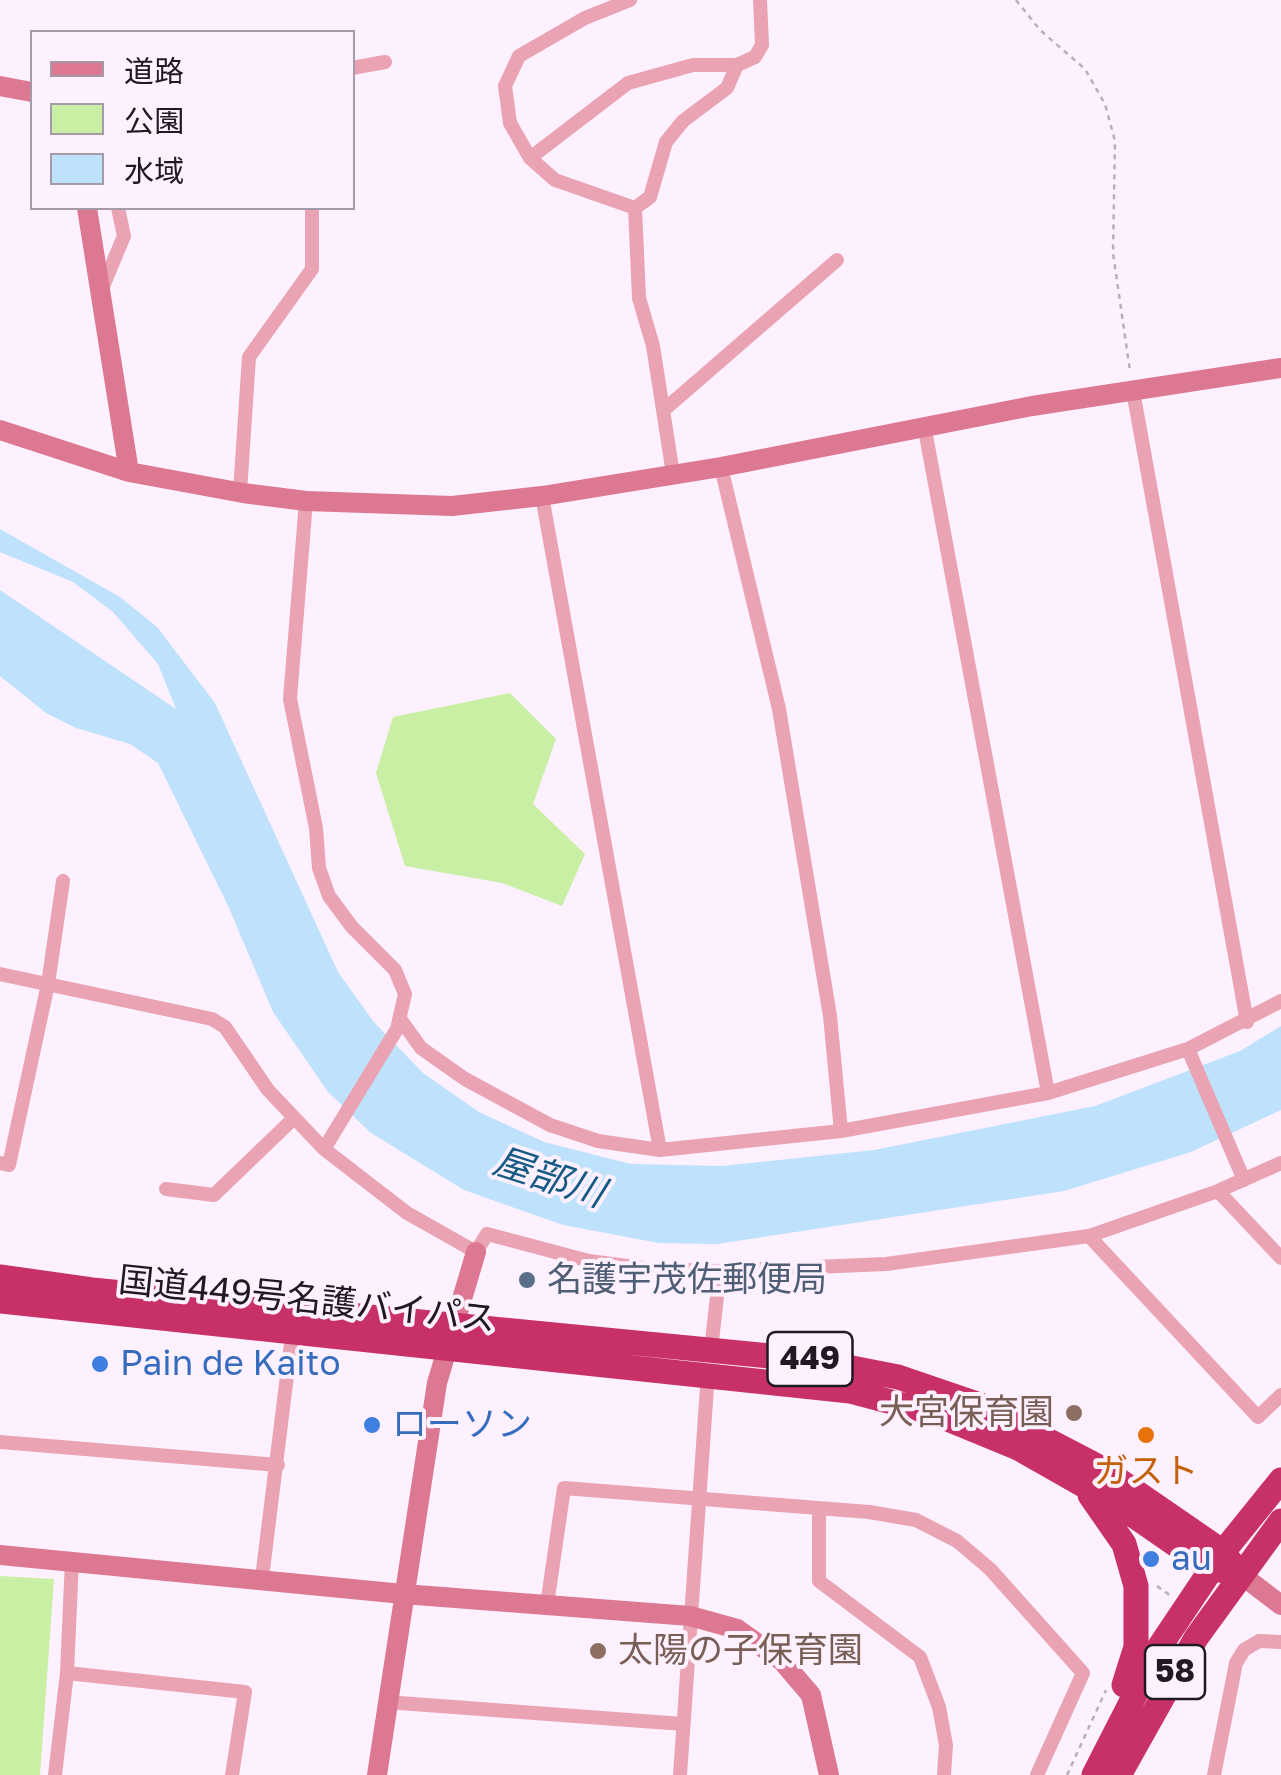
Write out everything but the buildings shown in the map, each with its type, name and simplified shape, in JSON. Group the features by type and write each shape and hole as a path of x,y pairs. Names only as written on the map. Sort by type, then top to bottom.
{"highway":[{"name":"国道449号名護バイパス","path":"0,1277 92,1290 456,1324 710,1361 890,1400 972,1426 1075,1479 1224,1565"},
{"name":"国道449号名護バイパス","path":"0,1301 447,1350 861,1368 980,1405 1101,1468 1224,1565"},
{"path":"1075,1479 1124,1544 1134,1576 1136,1647 1119,1698 1118,1724"},
{"name":"58","path":"1094,1775 1160,1646 1224,1565 1281,1480"},
{"name":"58","path":"1118,1775 1169,1681 1224,1565 1281,1521"}],"street":[{"path":"630,0 519,56 509,70 506,104 514,132 530,158 555,180 635,208"},
{"path":"530,158 628,83 694,65 737,65 755,57 762,45 760,0"},
{"path":"355,67 385,62"},
{"path":"635,208 650,197 666,142 683,121 727,88 737,65"},
{"path":"0,86 30,92"},
{"path":"635,208 639,298 665,408 673,474"},
{"path":"86,210 130,472"},
{"path":"101,291 124,236 118,210"},
{"path":"240,492 249,358 312,269 312,210"},
{"path":"665,408 838,260"},
{"path":"0,430 130,472 240,492 306,501 452,506 721,468 1032,406 1281,368"},
{"path":"1133,391 1248,1022"},
{"path":"924,430 1048,1093"},
{"path":"721,468 779,709 830,1016 841,1130"},
{"path":"542,496 660,1150"},
{"path":"306,501 290,699 313,812 319,868 329,896 352,928 395,970 405,994 399,1024 324,1149"},
{"path":"0,1164 9,1165 48,984 63,881"},
{"path":"0,974 212,1020 225,1027 293,1119 324,1149 407,1213 476,1252"},
{"path":"399,1024 421,1048 450,1068 550,1125 598,1140 660,1150 841,1130 1048,1093 1190,1054 1281,1002"},
{"path":"1190,1054 1244,1180"},
{"path":"166,1190 214,1195 293,1119"},
{"path":"377,1775 437,1384 476,1252 487,1234 589,1261 720,1271 886,1264 1089,1236 1218,1191 1281,1163"},
{"path":"1218,1191 1281,1258"},
{"path":"1089,1236 1258,1417 1281,1394"},
{"path":"680,1775 720,1271"},
{"path":"262,1578 292,1335"},
{"path":"0,1442 278,1465"},
{"path":"547,1606 564,1488 819,1508 916,1520 957,1541 990,1568 1083,1673 1037,1775"},
{"path":"819,1508 819,1581 920,1657 938,1707 946,1745 944,1775"},
{"path":"0,1555 403,1594 690,1616 737,1628 782,1661 810,1695 829,1775"},
{"path":"56,1775 67,1673 72,1560"},
{"path":"1224,1565 1281,1605"},
{"path":"1214,1775 1236,1662 1244,1650 1260,1641 1281,1642"},
{"path":"67,1673 245,1692 232,1775"},
{"path":"386,1702 682,1724"}],"path":[{"path":"1016,0 1040,30 1085,70 1105,104 1115,142 1113,253 1133,391"}],"green space":[{"path":"510,693 556,739 533,804 585,854 562,906 502,883 405,866 376,773 393,717"},
{"path":"0,1576 54,1579 40,1775 0,1775"}],"water":[{"name":"屋部川","path":"0,529 120,597 157,627 215,703 338,972 373,1021 423,1073 479,1112 544,1142 631,1164 722,1166 874,1150 1095,1106 1240,1051 1281,1026 1281,1110 1191,1152 1064,1191 717,1244 659,1243 563,1225 464,1190 371,1133 328,1092 273,1012 229,908 158,763 130,744 76,728 46,713 0,676 0,590 176,709 158,664 113,612 73,582 0,552"}],"place":[{"name":"名護宇茂佐郵便局","path":"527,1280"},
{"name":"Pain de Kaito","path":"100,1364"},
{"name":"大宮保育園","path":"1074,1413"},
{"name":"ローソン","path":"372,1425"},
{"name":"ガスト","path":"1146,1435"},
{"name":"au","path":"1151,1559"},
{"name":"太陽の子保育園","path":"598,1651"}]}
